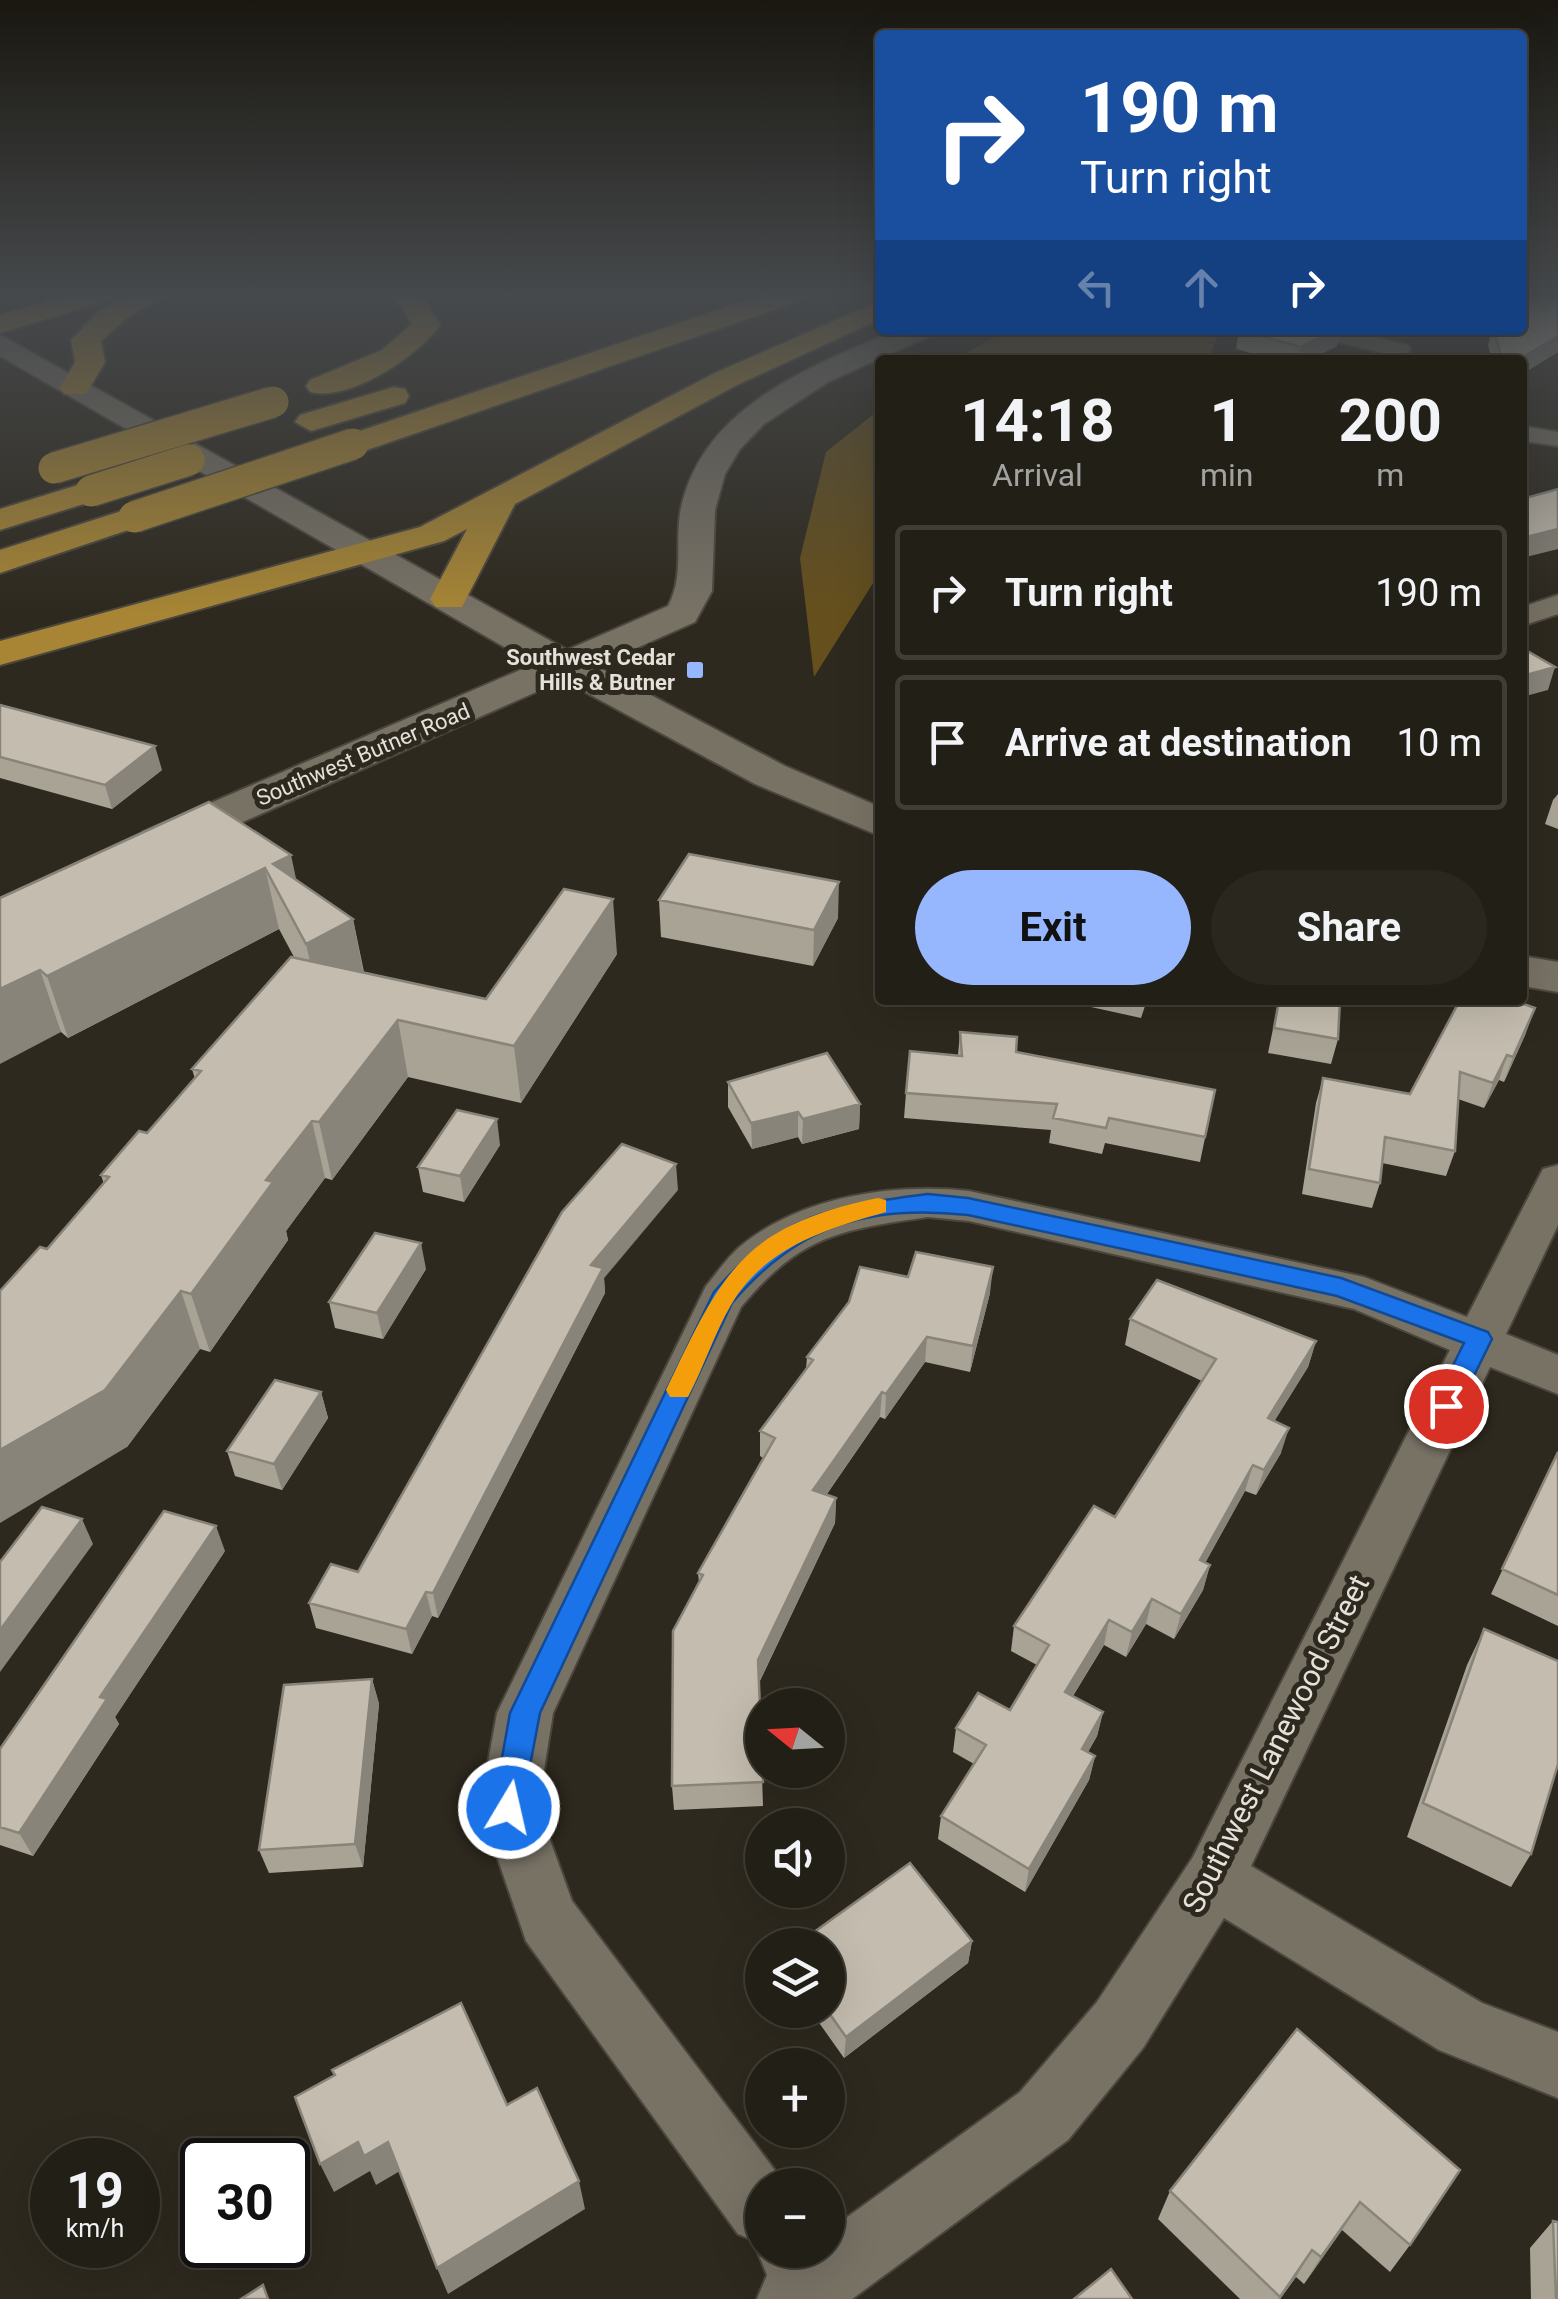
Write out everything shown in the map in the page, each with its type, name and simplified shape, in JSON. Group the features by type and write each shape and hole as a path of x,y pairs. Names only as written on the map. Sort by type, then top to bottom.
{"highway":[{"path":"0,486 280,399"},
{"path":"0,520 382,399"},
{"path":"0,562 484,399"},
{"path":"0,653 432,534 689,399"},
{"path":"450,599 501,498"}],"main road":[{"path":"95,399 372,552 568,667 770,775 875,821"},
{"name":"Southwest Butner Road","path":"129,855 667,622 687,608 694,596 704,485 716,457 740,429 785,399"},
{"path":"1527,972 1558,976"}],"street":[{"path":"1527,434 1558,439"},
{"path":"1527,615 1558,604"},
{"name":"Southwest Lanewood Street","path":"800,2277 1044,2116 1120,2025 1214,1878 1558,1180"},
{"path":"745,2187 548,1919 509,1808 525,1713 722,1298 756,1258 793,1234 841,1214 928,1202 968,1206 1318,1282 1380,1300 1558,1375"},
{"path":"1214,1878 1462,2027 1558,2066"}],"shaded area":[{"path":"875,413 875,580 814,677 800,558 826,452"}],"building":[{"path":"1558,489 1558,529 1527,537 1527,498"},
{"path":"1527,651 1555,667 1527,675"},
{"path":"0,705 155,746 105,785 0,757"},
{"path":"209,802 291,855 273,864 353,919 306,944 265,868 47,976 40,970 0,989 0,898"},
{"path":"689,854 839,882 814,930 659,900"},
{"path":"564,889 613,899 514,1046 398,1020 319,1122 312,1121 266,1180 273,1182 191,1294 181,1291 105,1390 0,1450 0,1291 40,1247 47,1249 109,1177 101,1175 139,1131 147,1133 201,1071 192,1069 291,957 486,999"},
{"path":"1278,1005 1340,1005 1338,1039 1274,1028"},
{"path":"1457,1005 1535,1008 1513,1057 1507,1055 1493,1083 1460,1072 1455,1151 1385,1137 1380,1183 1309,1169 1323,1078 1410,1094"},
{"path":"960,1032 1017,1037 1016,1052 1215,1090 1205,1137 1109,1118 1106,1128 1053,1118 1057,1104 906,1093 910,1051 962,1056"},
{"path":"827,1053 860,1104 803,1119 798,1112 751,1123 728,1082"},
{"path":"457,1110 497,1119 460,1176 418,1167"},
{"path":"622,1144 676,1164 591,1265 603,1268 433,1593 426,1592 406,1629 309,1603 331,1564 358,1572 562,1212"},
{"path":"375,1233 421,1243 377,1313 329,1302"},
{"path":"916,1252 993,1267 973,1346 927,1337 886,1394 882,1392 813,1490 836,1498 758,1660 759,1688 745,1688 745,1783 672,1786 673,1631 703,1575 698,1573 775,1438 760,1431 813,1360 807,1357 849,1302 860,1267 908,1277"},
{"path":"1157,1280 1316,1341 1268,1418 1289,1428 1264,1470 1253,1465 1200,1560 1210,1565 1181,1614 1152,1599 1132,1632 1109,1620 1065,1692 1103,1712 1082,1749 1095,1756 1029,1869 941,1816 986,1745 956,1728 978,1693 1010,1710 1049,1645 1014,1626 1094,1506 1115,1517 1216,1359 1130,1319"},
{"path":"275,1380 321,1392 274,1464 227,1451"},
{"path":"1558,1452 1558,1595 1502,1569"},
{"path":"42,1507 82,1519 0,1630 0,1562"},
{"path":"164,1511 216,1526 100,1697 107,1699 19,1833 0,1827 0,1749"},
{"path":"1484,1629 1558,1661 1558,1764 1531,1854 1423,1803"},
{"path":"372,1679 355,1844 259,1850 284,1685"},
{"path":"910,1863 972,1941 846,2037 840,2028 845,2028 845,1928 820,1928"},
{"path":"461,2003 507,2105 537,2088 579,2181 437,2268 388,2142 364,2156 358,2142 320,2164 295,2097 335,2075 332,2070"},
{"path":"1297,2029 1460,2170 1410,2245 1360,2202 1321,2257 1312,2250 1280,2297 1170,2191"},
{"path":"1553,2221 1558,2222 1558,2299 1556,2299"},
{"path":"1111,2269 1132,2299 1074,2299"},
{"path":"263,2285 268,2299 241,2299"}],"slow traffic":[{"path":"679,1390 722,1298 756,1258 793,1234 841,1214 878,1206"}],"place":[{"name":"Southwest Cedar Hills & Butner","path":"695,670"}],"route":[{"path":"509,1808 525,1713 722,1298 756,1258 793,1234 841,1214 886,1204 928,1202 968,1206 1364,1294 1479,1339 1446,1406"}]}
